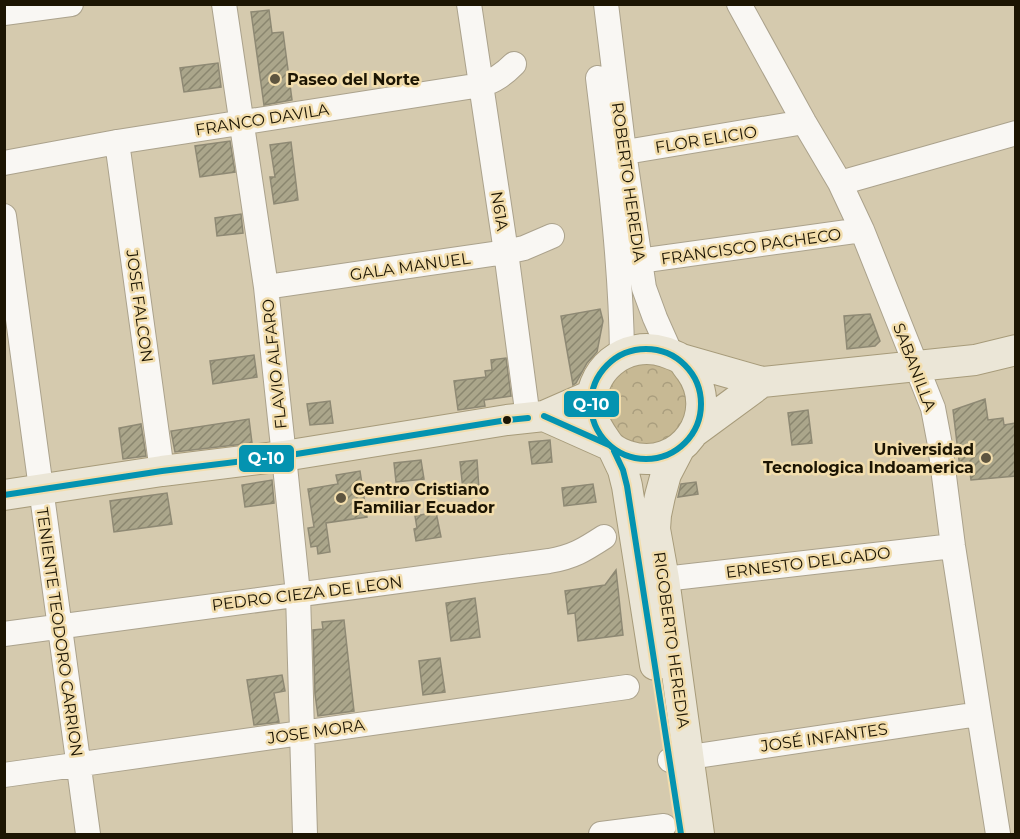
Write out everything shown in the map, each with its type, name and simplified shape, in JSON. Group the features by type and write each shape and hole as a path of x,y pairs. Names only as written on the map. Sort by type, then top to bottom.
{"main road":[{"path":"4,495 162,471 284,456 536,417 592,395 597,379 608,364 622,354 638,349 655,349 762,382 975,360 1016,350"},
{"name":"RIGOBERTO HEREDIA","path":"673,830 679,759 664,579 655,529 666,474 701,414 701,396 696,378 676,356"},
{"path":"536,417 636,458 652,459 666,456 762,382"},
{"name":"RIGOBERTO HEREDIA","path":"592,395 592,413 598,430 612,448 623,470 627,486 679,759 699,834"}],"street":[{"path":"4,13 71,4"},
{"name":"FLAVIO ALFARO","path":"224,4 266,287 298,594 305,834"},
{"name":"N61A","path":"469,4 506,252 536,417"},
{"name":"ROBERTO HEREDIA","path":"589,4 616,153 644,288 655,318 676,356"},
{"name":"ROBERTO HEREDIA","path":"606,4 616,153 622,354"},
{"name":"SABANILLA","path":"739,4 840,183 862,230 933,408 998,834"},
{"name":"FRANCO DAVILA","path":"4,163 117,142 481,85 492,82 514,64"},
{"name":"FLOR ELICIO","path":"616,153 804,122"},
{"path":"840,183 1016,133"},
{"name":"JOSE FALCON","path":"117,142 162,471"},
{"name":"TENIENTE TEODORO CARRION","path":"4,216 88,834"},
{"name":"FRANCISCO PACHECO","path":"639,261 862,230"},
{"name":"GALA MANUEL","path":"266,287 506,252 525,248 552,236"},
{"name":"PEDRO CIEZA DE LEON","path":"4,634 566,558 604,537"},
{"name":"ERNESTO DELGADO","path":"664,579 953,546"},
{"name":"JOSE MORA","path":"4,775 627,687"},
{"name":"JOSÉ INFANTES","path":"679,759 979,714"},
{"path":"601,834 673,830"}],"green space":[{"path":"654,356 691,384 687,431 647,454 605,432 602,385 610,371"}],"building":[{"path":"269,10 272,33 283,32 292,100 264,105 251,12"},
{"path":"218,63 221,87 184,92 180,68"},
{"path":"230,141 235,172 200,177 195,146"},
{"path":"291,142 298,200 274,204 270,177 275,177 270,145"},
{"path":"241,214 243,233 217,236 215,218"},
{"path":"600,309 603,321 597,352 573,385 561,316"},
{"path":"870,314 880,341 875,346 847,349 844,316"},
{"path":"254,355 257,377 213,384 210,361"},
{"path":"506,358 511,396 484,400 485,406 458,410 454,381 486,377 485,371 492,370 491,360"},
{"path":"985,399 988,420 1003,418 1004,425 1016,423 1016,476 971,480 969,466 960,468 953,410"},
{"path":"330,401 333,423 310,425 307,404"},
{"path":"808,410 812,443 792,445 788,413"},
{"path":"249,419 252,443 175,452 171,431"},
{"path":"141,424 146,456 123,459 119,428"},
{"path":"550,440 552,462 532,464 529,442"},
{"path":"421,460 424,479 396,482 394,463"},
{"path":"477,460 479,489 463,490 460,462"},
{"name":"Centro Cristiano Familiar Ecuador","path":"360,471 367,517 326,523 330,552 318,554 317,546 311,547 308,528 314,527 308,489 338,484 336,475"},
{"path":"272,480 274,503 245,507 242,485"},
{"path":"696,482 698,494 678,497 681,484"},
{"path":"593,484 596,502 564,506 562,488"},
{"path":"167,493 172,524 114,532 110,501"},
{"path":"436,512 441,537 416,541 415,516"},
{"path":"616,570 623,635 578,641 575,613 568,614 565,591 605,585"},
{"path":"475,598 480,637 451,641 446,603"},
{"path":"344,620 354,711 318,716 313,630 323,629 322,622"},
{"path":"440,658 445,692 423,695 419,661"},
{"path":"282,675 285,691 274,693 279,722 254,725 247,680"}],"transit line":[{"name":"Q-10","path":"646,349 667,353 685,365 697,383 701,404 697,425 685,443 667,455 646,459 625,455 607,443 595,425 591,404 595,383 607,365 625,353 646,349"},
{"name":"Q-10","path":"544,416 609,445"},
{"name":"Q-10","path":"4,495 162,471 284,456 528,418"},
{"name":"Q-10","path":"614,451 623,470 627,486 681,834"}],"place":[{"name":"Paseo del Norte","path":"275,79"},
{"name":"Universidad Tecnologica Indoamerica","path":"986,458"},
{"name":"Centro Cristiano Familiar Ecuador","path":"341,498"}]}
